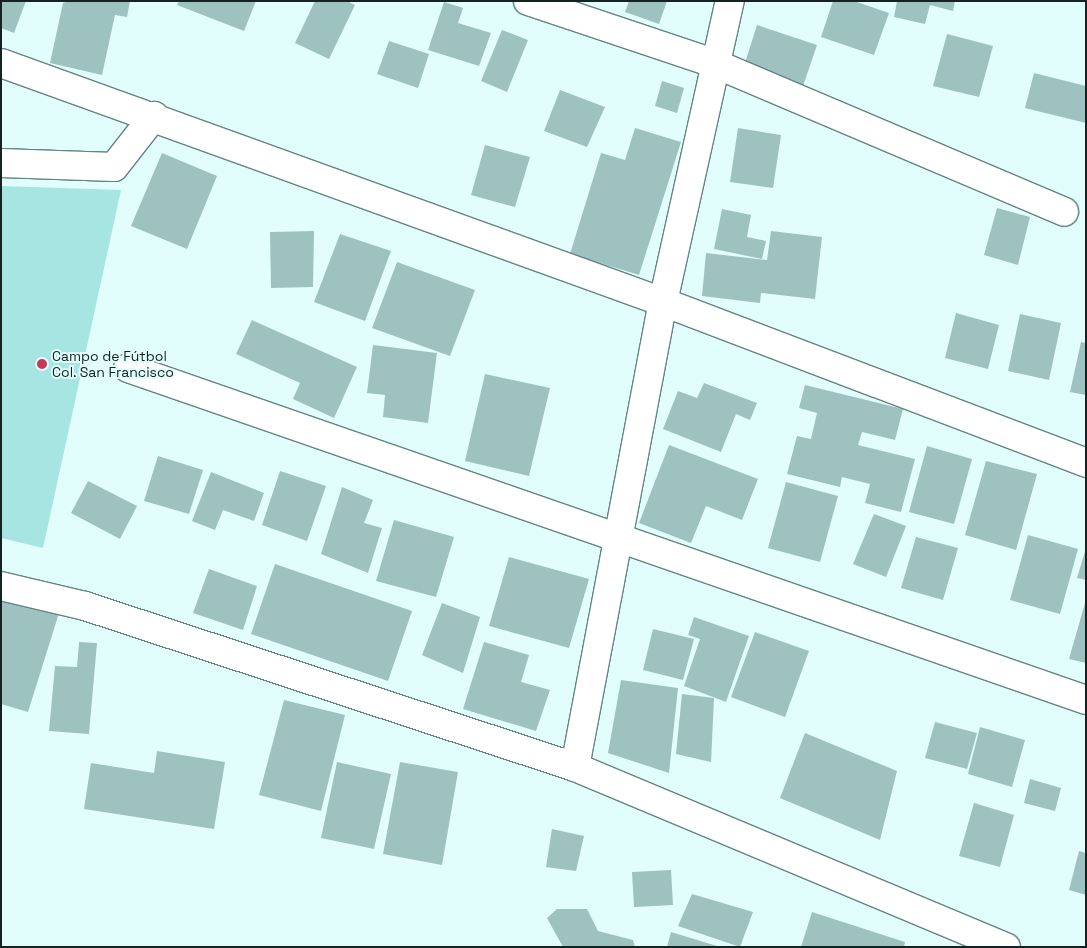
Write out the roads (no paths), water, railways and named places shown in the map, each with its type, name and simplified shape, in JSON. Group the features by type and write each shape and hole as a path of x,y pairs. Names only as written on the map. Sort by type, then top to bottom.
{"street":[{"path":"528,1 716,64 1064,212"},
{"path":"575,767 616,540 663,302 730,1"},
{"path":"1,63 154,116 663,302 1086,463"},
{"path":"1,163 114,167 154,116"},
{"path":"128,368 616,540 1086,700"},
{"path":"1,586 85,606 575,767 1006,947"}],"place":[{"name":"Campo de Fútbol Col. San Francisco","path":"42,364"}]}
